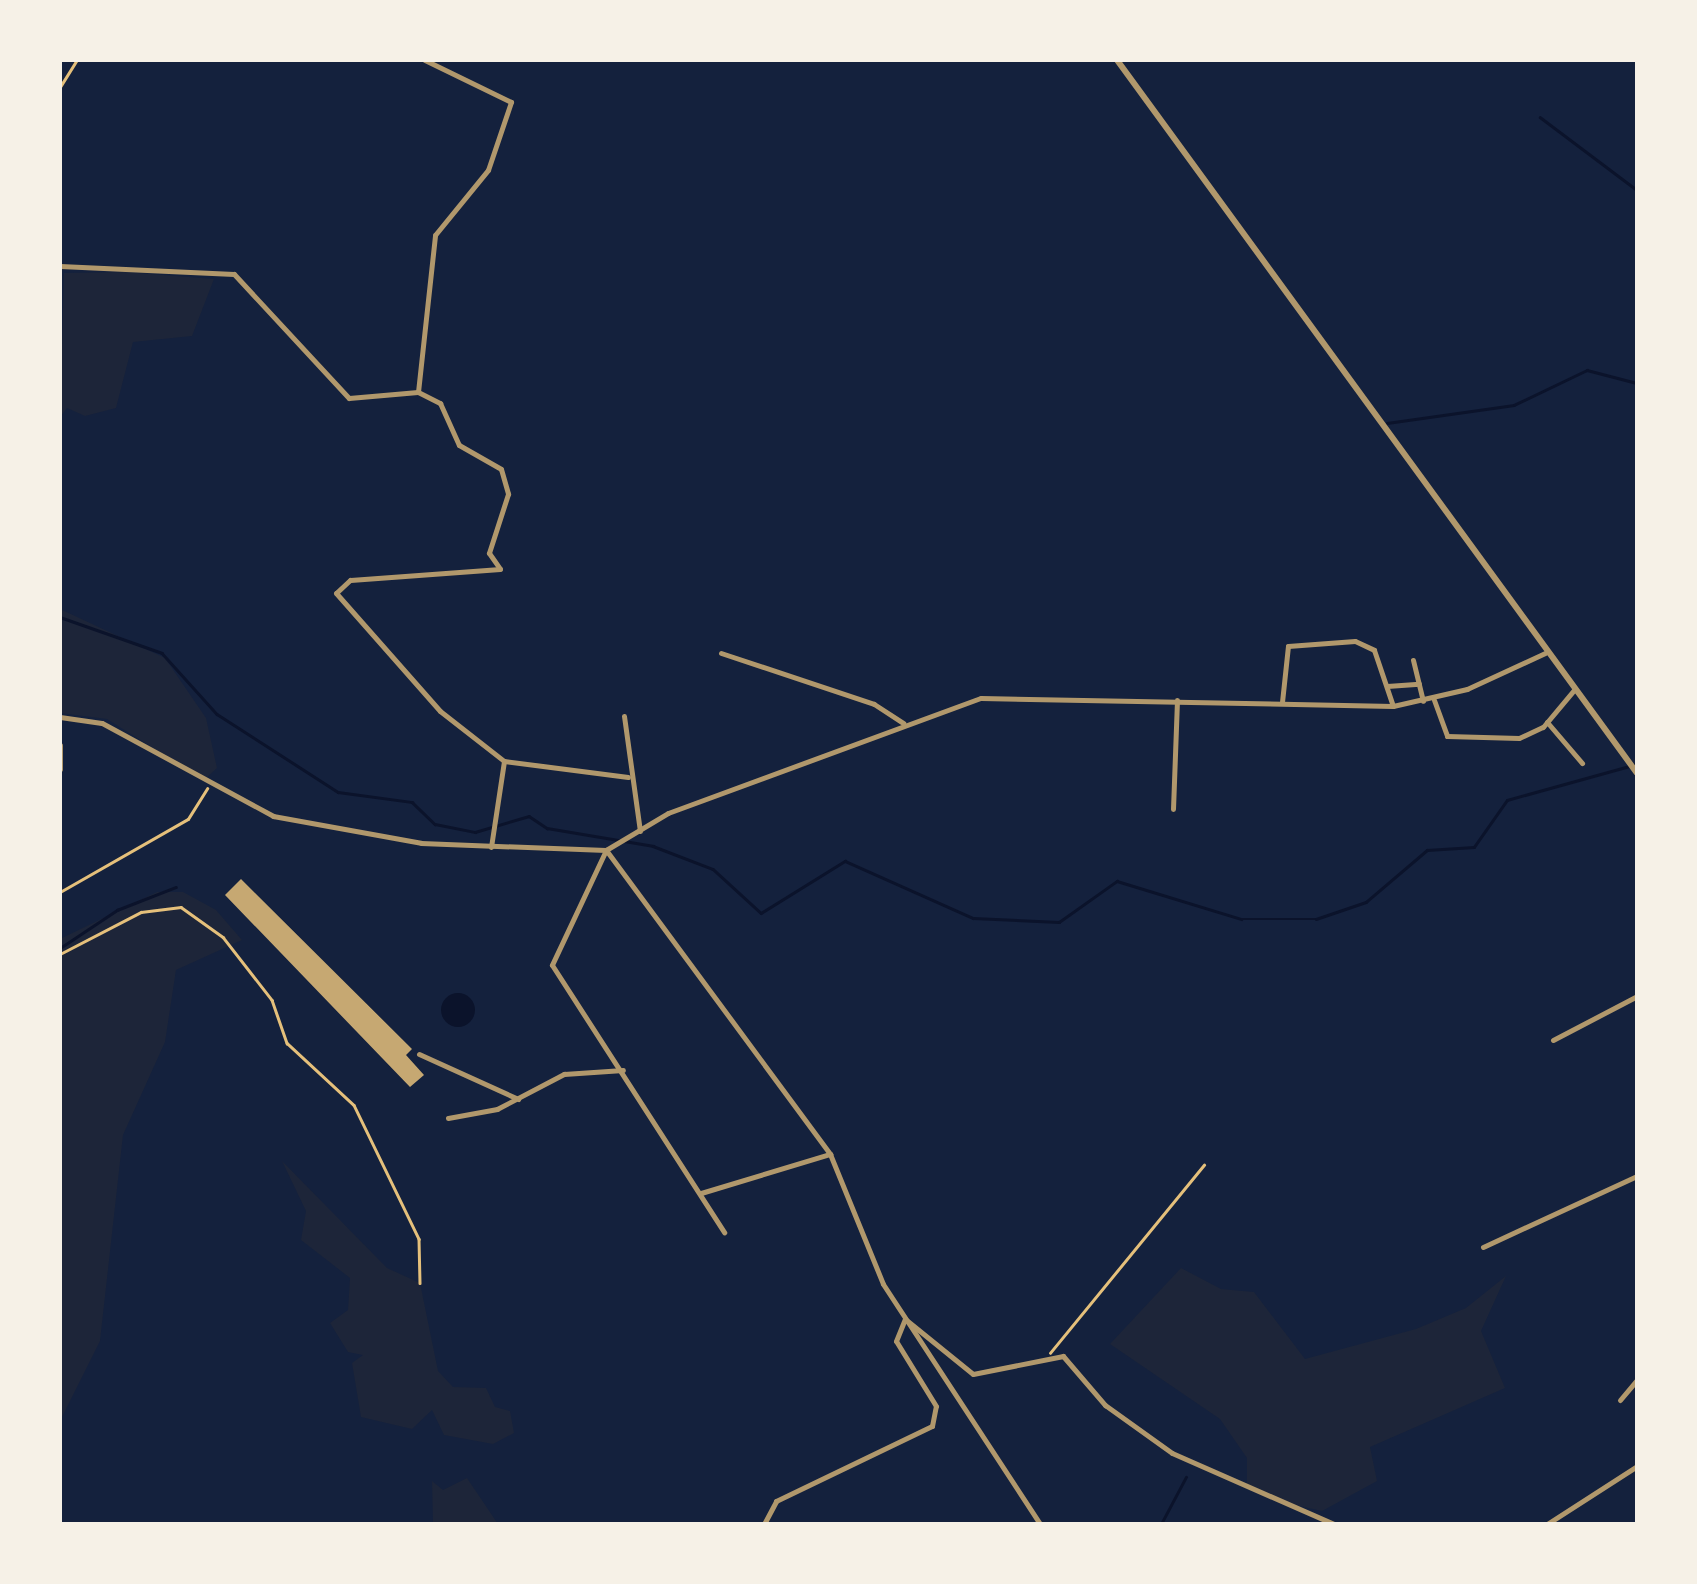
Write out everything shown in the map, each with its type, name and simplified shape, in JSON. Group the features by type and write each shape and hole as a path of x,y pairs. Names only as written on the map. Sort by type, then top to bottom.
{"street":[{"path":"418,392 434,236 488,170 511,102 424,60"},
{"path":"1117,60 1544,653 1636,772"},
{"path":"60,266 234,274 352,400 418,392 440,403 460,444 501,469 508,494 489,553 500,569 350,580 336,593 440,711 504,761 628,777"},
{"path":"1282,703 1292,644 1366,643 1393,706"},
{"path":"721,653 874,704 905,724"},
{"path":"60,718 102,723 207,787 272,816 471,847 606,850 632,839 668,813 905,724 1000,696 1393,706 1434,699 1544,653"},
{"path":"1413,660 1423,701"},
{"path":"1386,686 1419,684"},
{"path":"1434,699 1454,738 1518,738 1548,722 1574,690"},
{"path":"1173,809 1178,700"},
{"path":"624,716 628,777 641,832"},
{"path":"1548,722 1582,763"},
{"path":"60,745 60,769"},
{"path":"491,847 504,761"},
{"path":"606,850 830,1154 905,1319 1040,1524"},
{"path":"606,850 552,965 724,1232"},
{"path":"1553,1040 1637,996"},
{"path":"420,1054 518,1098"},
{"path":"448,1118 518,1098 564,1074 623,1070"},
{"path":"701,1193 830,1154"},
{"path":"1483,1247 1637,1176"},
{"path":"905,1319 973,1374 1049,1354 1070,1361 1106,1405 1172,1453 1334,1524"},
{"path":"764,1524 776,1500 932,1426 936,1406 896,1341 905,1319"},
{"path":"1620,1400 1637,1380"},
{"path":"1547,1524 1637,1466"}],"path":[{"path":"60,87 77,60"},
{"path":"60,892 188,819 207,787"},
{"path":"60,954 141,912 181,907 224,937 272,1000 287,1043 354,1105 419,1239 420,1283"},
{"path":"1049,1354 1204,1165"}],"shaded area":[{"path":"125,272 214,279 192,336 133,342 116,408 85,416 67,408 60,417 64,273"},
{"path":"60,609 165,658 206,718 217,768 204,780 107,719 60,713"},
{"path":"157,892 183,892 216,910 242,940 176,970 165,1042 123,1135 100,1341 60,1421 60,939"},
{"path":"458,993 470,998 475,1010 470,1022 458,1027 446,1022 441,1010 446,998"},
{"path":"282,1161 387,1268 420,1283 438,1371 453,1387 486,1388 495,1407 510,1411 514,1433 493,1444 444,1435 432,1410 412,1429 361,1417 352,1363 363,1355 348,1352 330,1323 348,1310 350,1278 301,1240 306,1211"},
{"path":"1181,1268 1221,1289 1254,1292 1305,1359 1416,1329 1466,1308 1506,1276 1481,1331 1505,1388 1370,1447 1377,1481 1322,1511 1290,1504 1247,1484 1247,1458 1220,1419 1110,1344"},
{"path":"467,1478 498,1524 433,1524 432,1481 443,1490"}],"building":[{"path":"241,879 412,1049 406,1055 424,1075 410,1087 225,895"}],"waterway":[{"path":"1540,117 1637,190"},
{"path":"1387,423 1514,405 1587,370 1637,383"},
{"path":"60,617 162,653 217,714 338,792 412,802 435,824 475,832 529,816 547,828 653,846 713,869 761,913 845,861 973,918 1059,922 1117,881 1241,919 1316,919 1366,902 1427,850 1474,847 1507,800 1637,764"},
{"path":"60,948 117,910 176,887"},
{"path":"1161,1524 1186,1477"}]}
